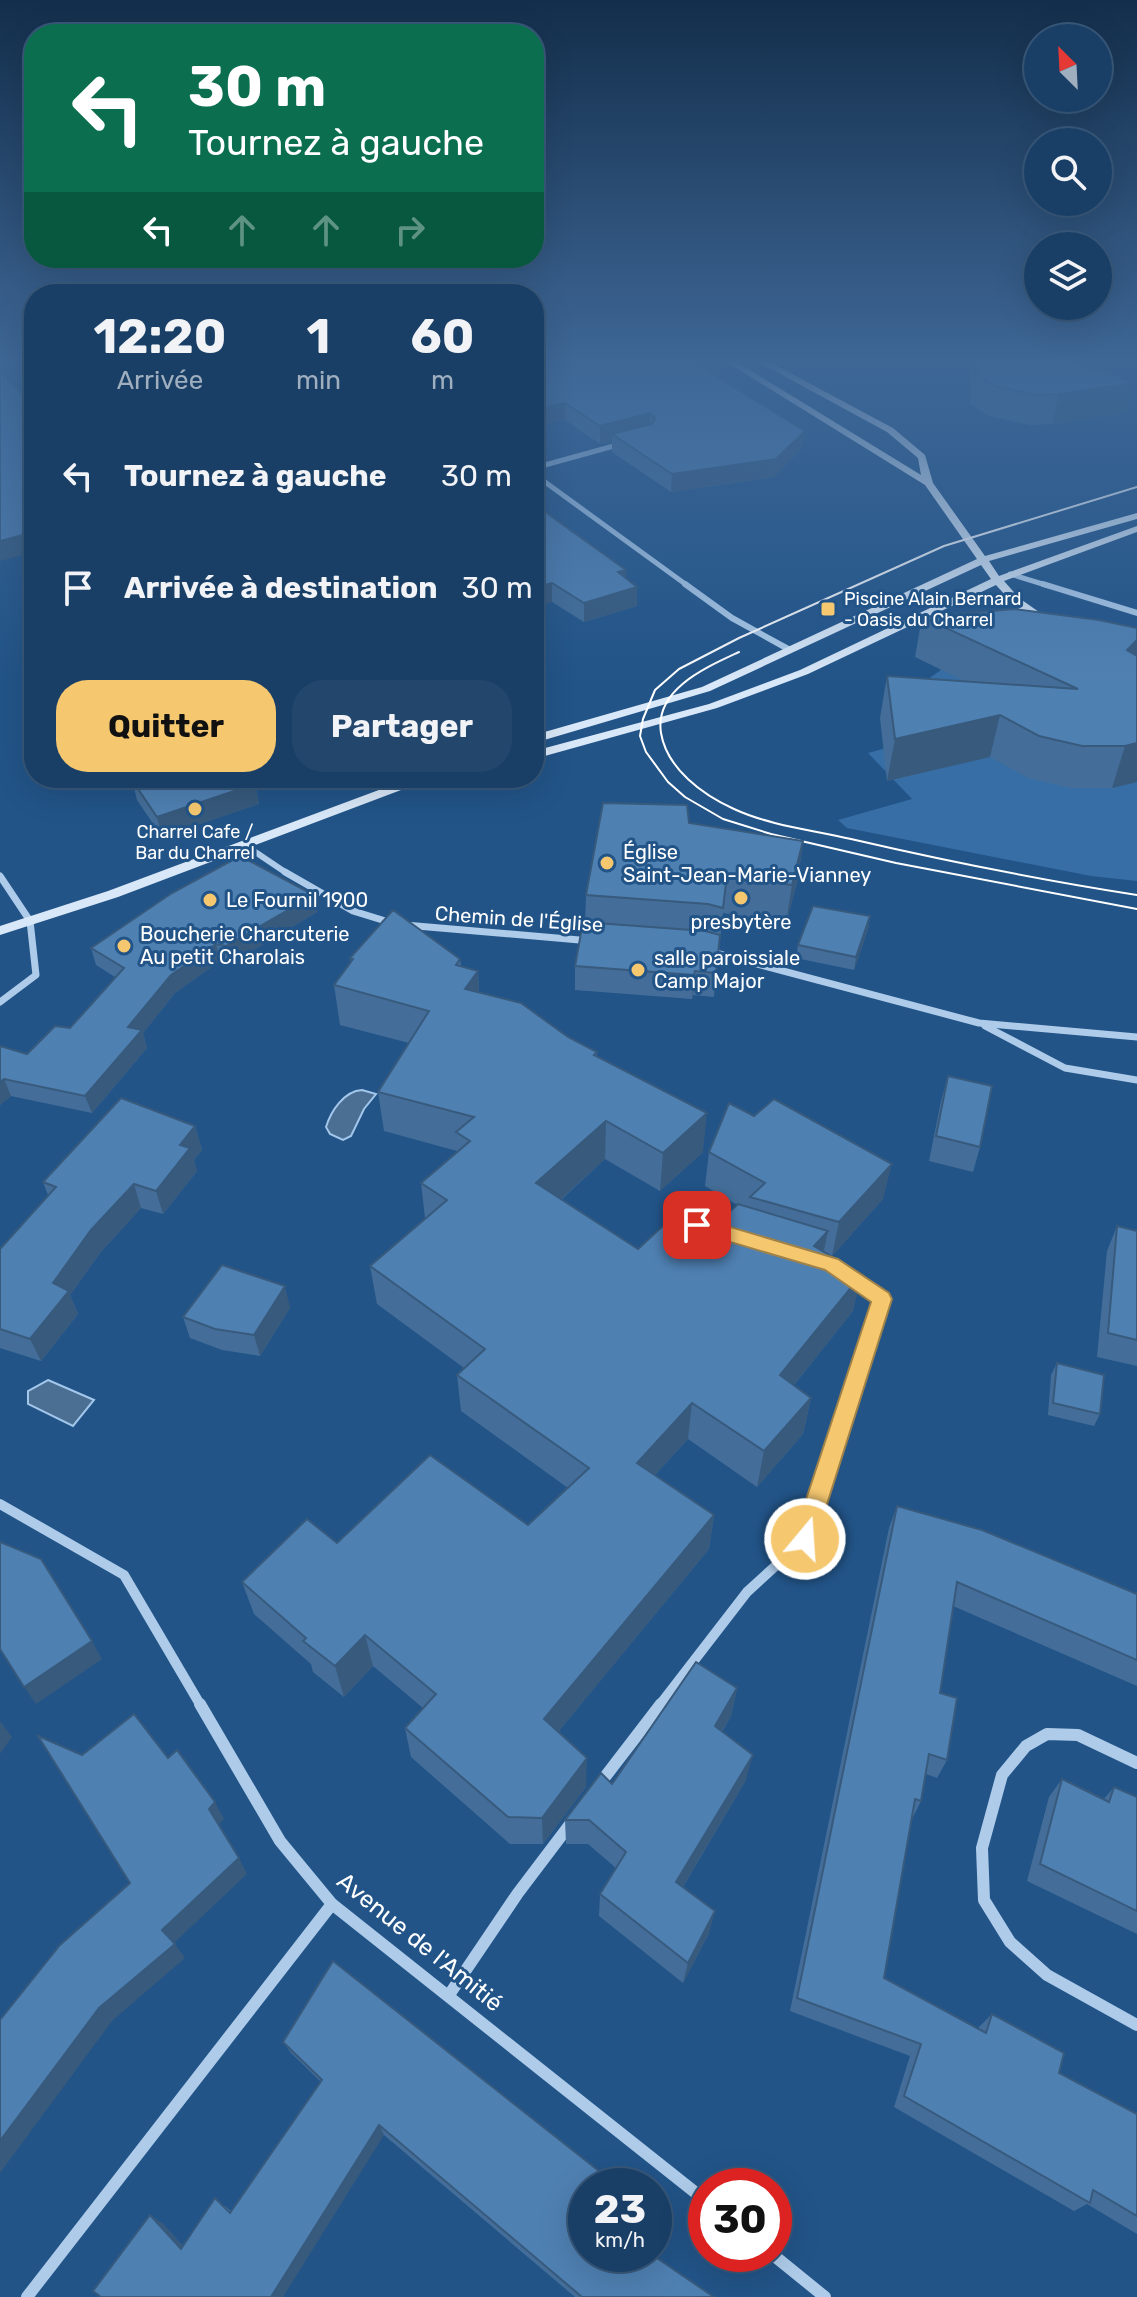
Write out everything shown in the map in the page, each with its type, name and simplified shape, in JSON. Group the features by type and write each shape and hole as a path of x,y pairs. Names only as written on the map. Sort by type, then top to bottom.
{"main road":[{"path":"899,465 928,483"},
{"path":"924,465 928,483 997,580 1015,600 1053,626"},
{"path":"544,736 706,689 983,560 1137,516"},
{"path":"544,752 713,706 804,672 1010,574 1137,529"},
{"path":"0,931 401,788"}],"street":[{"path":"544,481 732,618 790,650"},
{"path":"1010,574 1137,613"},
{"name":"Chemin de l'Église","path":"245,845 324,895 370,919 424,928 595,941"},
{"path":"0,876 30,921 36,975 0,1002"},
{"path":"704,949 979,1023 1137,1037"},
{"path":"979,1023 1065,1068 1137,1080"},
{"path":"697,1225 727,1234"},
{"path":"594,1791 747,1592 805,1539 882,1299 844,1273"},
{"name":"Avenue de l'Amitié","path":"0,1504 124,1575 280,1841 332,1904 688,2187"},
{"path":"1137,1763 1078,1735 1047,1734 1026,1746 1002,1775 982,1848 984,1900 1010,1942 1047,1975 1137,2025"},
{"path":"449,1995 518,1893 575,1817"},
{"path":"27,2297 332,1904"},
{"path":"792,2270 825,2297"}],"shaded area":[{"path":"941,670 1137,672 1137,881 1091,876 847,828 838,820 912,799 868,753 886,748 921,684"},
{"path":"362,1090 376,1094 364,1109 351,1136 343,1140 330,1134 326,1127 335,1109 349,1094"},
{"path":"48,1380 94,1400 73,1426 28,1404 28,1391"}],"building":[{"path":"0,465 24,465 24,535 0,541"},
{"path":"659,465 733,465 672,474"},
{"path":"544,511 626,570 618,572 637,587 584,603 552,583 544,585"},
{"path":"1014,609 1137,628 1137,640 1127,650 1137,656 1137,743 1082,746 1039,736 1000,715 895,739 887,676 1078,689 922,617"},
{"path":"137,788 243,788 157,817"},
{"path":"603,803 687,805 689,823 803,841 792,885 727,875 723,908 708,904 586,895"},
{"path":"240,856 314,895 226,946 216,944 171,975 128,1027 142,1030 85,1096 4,1079 0,1082 0,1046 27,1054 55,1026 70,1028 124,968 91,948 172,893"},
{"path":"813,906 870,916 856,957 798,945"},
{"path":"393,910 460,959 456,965 478,971 465,989 521,1003 568,1037 597,1052 594,1055 707,1113 663,1153 606,1121 536,1183 638,1249 665,1224 697,1242 738,1204 828,1231 814,1246 862,1274 780,1375 811,1398 764,1451 692,1403 637,1463 714,1515 544,1719 587,1758 542,1818 508,1817 405,1728 436,1694 365,1635 335,1666 303,1641 306,1638 242,1582 307,1519 337,1543 430,1455 528,1525 589,1468 457,1375 485,1349 370,1266 447,1200 421,1183 470,1141 456,1132 474,1117 378,1092 429,1011 334,985 353,959 350,958"},
{"path":"583,922 705,931 720,935 716,973 695,971 694,975 575,966"},
{"path":"948,1076 992,1086 980,1147 936,1136"},
{"path":"121,1098 195,1126 180,1145 190,1148 156,1191 134,1184 91,1230 53,1283 69,1291 30,1339 0,1329 0,1249 56,1187 43,1182"},
{"path":"774,1099 892,1164 839,1222 750,1197 765,1183 709,1152 729,1103 754,1116"},
{"path":"1117,1226 1137,1231 1137,1340 1108,1333"},
{"path":"222,1265 285,1286 254,1335 215,1329 183,1317"},
{"path":"1057,1363 1104,1375 1100,1414 1053,1403"},
{"path":"897,1506 982,1530 1137,1594 1137,1660 957,1582 940,1693 957,1698 947,1760 929,1754 921,1801 915,1799 884,1978 986,2033 992,2014 1064,2053 1059,2073 1137,2114 1137,2216 1093,2190 1090,2203 904,2096 921,2044 797,1998"},
{"path":"0,1542 41,1559 92,1641 24,1687 0,1649"},
{"path":"696,1662 737,1688 715,1726 753,1755 676,1882 715,1911 688,1963 600,1894 626,1852 589,1820 565,1820 601,1773 612,1784"},
{"path":"134,1714 168,1758 177,1750 215,1802 209,1809 239,1858 162,1930 175,1944 99,2008 0,2141 0,2020 60,1945 130,1883 38,1736 82,1755"},
{"path":"1062,1779 1109,1802 1114,1787 1137,1797 1137,1911 1040,1864"},
{"path":"333,1961 595,2168 568,2168 568,2272 672,2272 672,2268 714,2297 582,2297 379,2125 271,2297 101,2297 93,2291 150,2215 181,2249 215,2198 230,2213 322,2080 283,2042"}],"tram line":[{"path":"1137,487 944,546 739,638 679,669 655,690 643,719 640,736 646,752 668,782 685,797 723,819 771,834 896,863 1137,909"},
{"path":"739,652 685,682 674,692 661,718 661,733 671,758 688,779 710,796 748,815 777,824 994,870 1137,895"}],"place":[{"name":"Piscine Alain Bernard - Oasis du Charrel","path":"828,609"},
{"name":"Charrel Cafe / Bar du Charrel","path":"195,809"},
{"name":"Église Saint-Jean-Marie-Vianney","path":"607,863"},
{"name":"presbytère","path":"741,898"},
{"name":"Le Fournil 1900","path":"210,900"},
{"name":"Boucherie Charcuterie Au petit Charolais","path":"124,946"},
{"name":"salle paroissiale Camp Major","path":"638,970"}],"route":[{"path":"697,1225 831,1264 882,1299 805,1539"}]}
